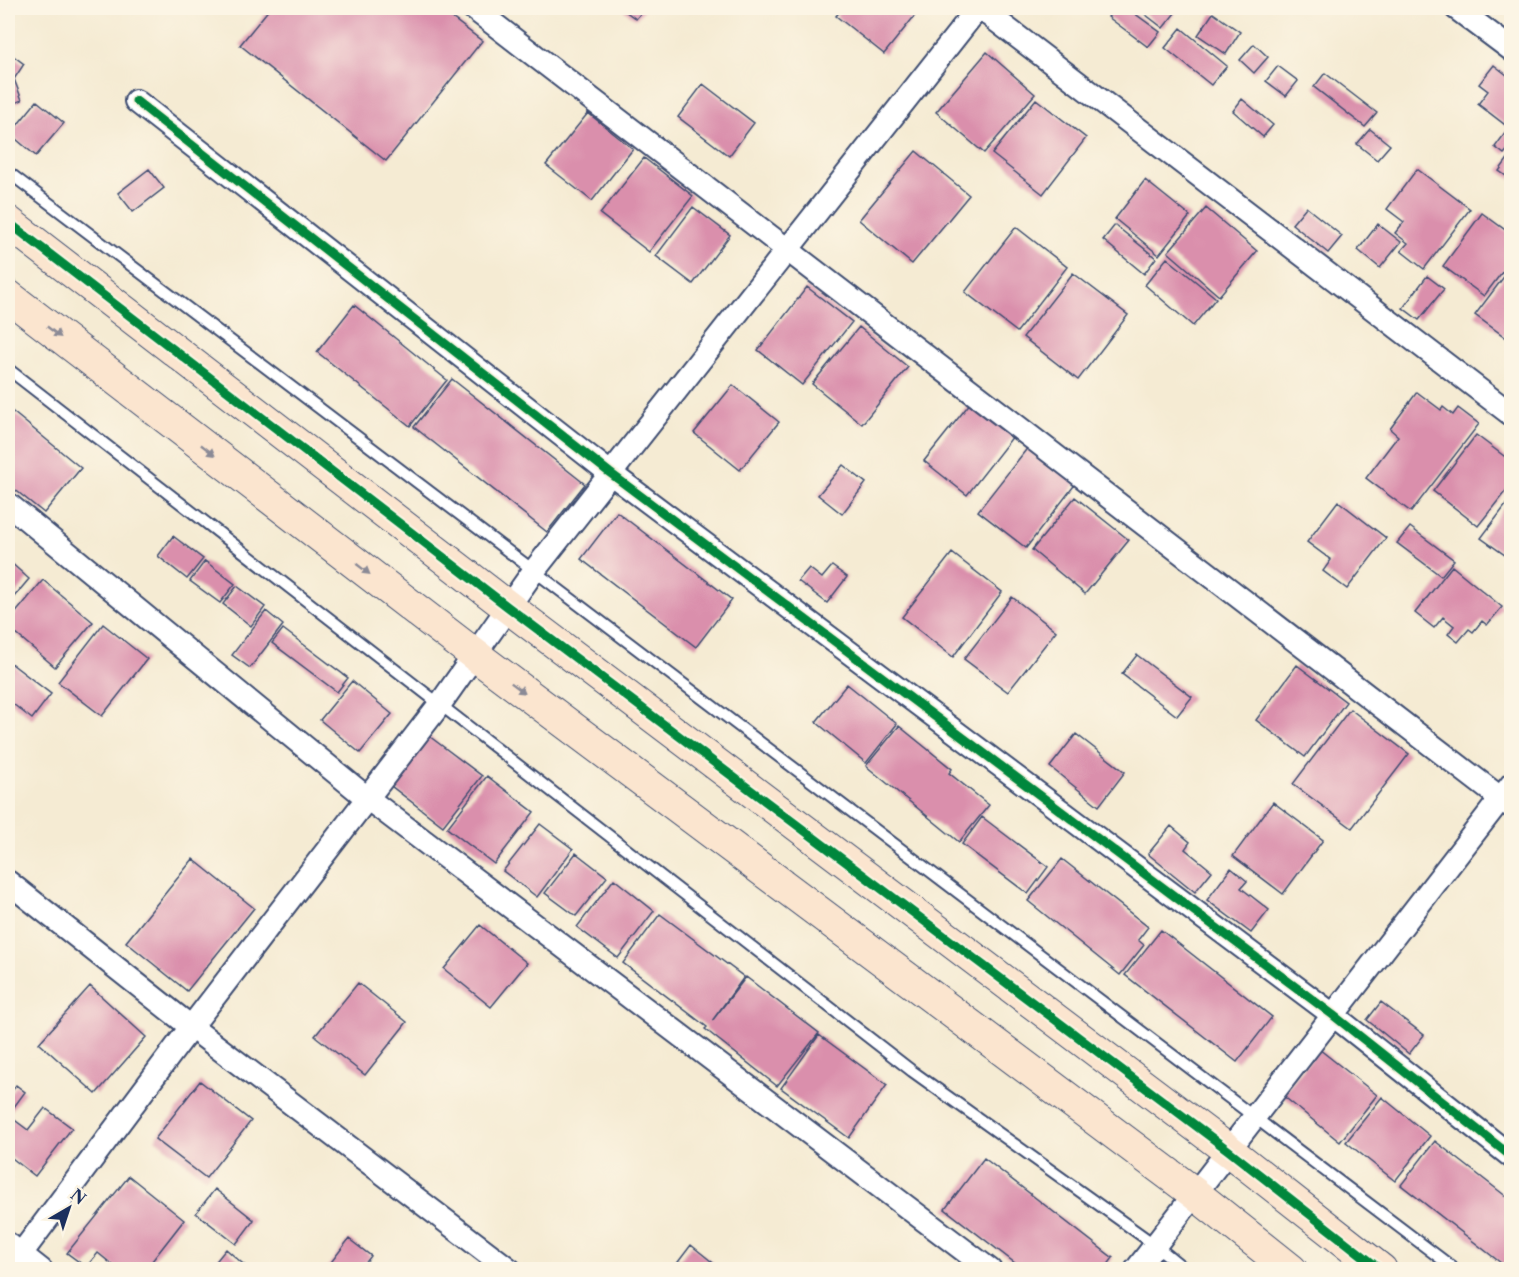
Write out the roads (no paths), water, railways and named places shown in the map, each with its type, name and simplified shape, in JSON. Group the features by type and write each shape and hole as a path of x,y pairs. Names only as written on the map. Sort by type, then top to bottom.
{"street":[{"path":"473,8 1508,797 1333,1015 1136,1269"},
{"path":"41,1269 12,1256 192,1027 440,704 533,572 979,8 1512,415"},
{"path":"1456,8 1512,51"},
{"path":"136,101 610,473 1333,1015 1512,1156"},
{"path":"8,222 508,607 1228,1150 1381,1269"},
{"path":"8,296 475,655 1194,1193 1291,1269"},
{"path":"8,504 367,798 990,1269"},
{"path":"8,882 192,1027 510,1269"}],"lane":[{"path":"8,172 533,572 1456,1269"},
{"path":"8,369 912,1071 1186,1269"}]}
